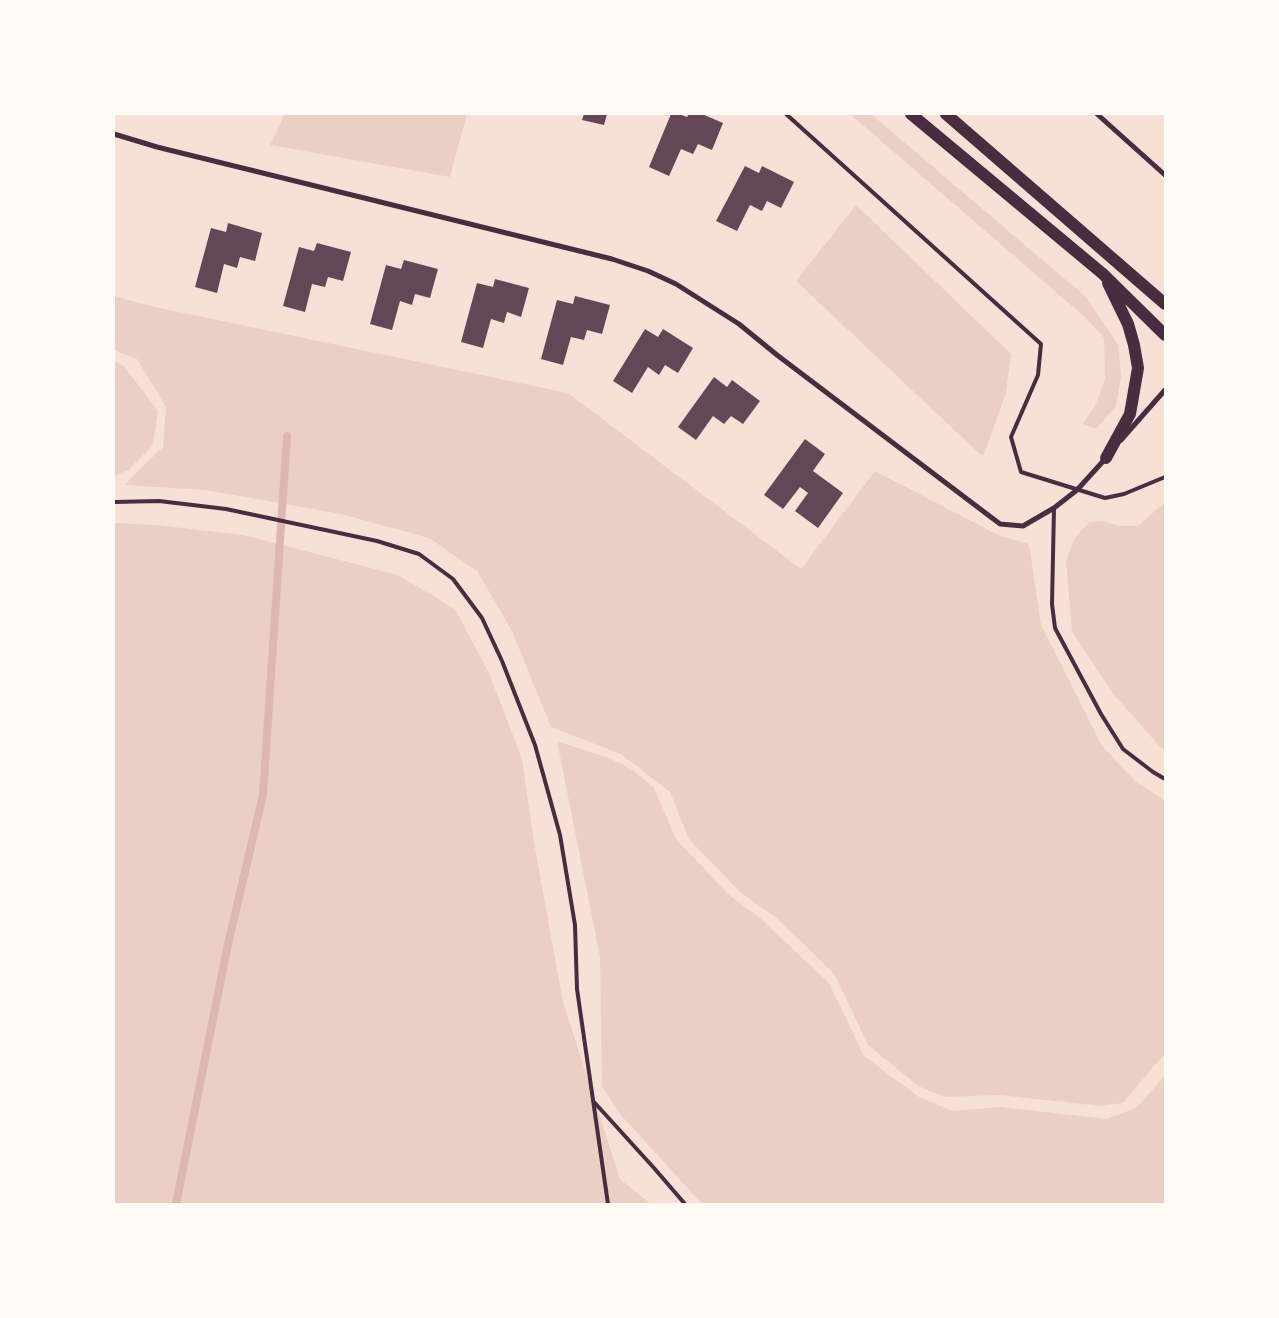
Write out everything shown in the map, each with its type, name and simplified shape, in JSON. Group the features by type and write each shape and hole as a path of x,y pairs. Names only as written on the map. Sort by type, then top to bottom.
{"main road":[{"path":"911,114 1103,274 1165,335"},
{"path":"946,114 1165,304"},
{"path":"1103,274 1128,324 1138,368 1130,414 1106,458"}],"street":[{"path":"1097,114 1165,175"},
{"path":"114,134 157,147 612,259 648,271 676,284 739,324 1000,524 1023,526 1054,508 1077,490 1165,390"}],"lane":[{"path":"786,114 1041,344 1038,375 1011,437 1021,472 1105,498 1124,494 1165,476"},
{"path":"114,502 159,501 226,509 377,541 419,554 453,579 482,618 502,661 535,745 560,835 575,924 577,989 608,1204"},
{"path":"1054,508 1052,604 1055,628 1101,714 1123,748 1165,779"},
{"path":"594,1102 685,1204"}],"shaded area":[{"path":"285,114 467,114 450,177 270,145"},
{"path":"850,114 871,114 1086,297 1118,344 1121,376 1116,406 1096,429 1083,424 1095,406 1105,379 1104,338 1087,319"},
{"path":"856,205 1011,354 1006,393 983,457 796,281"},
{"path":"114,296 155,307 568,393 801,569 875,471 1000,536 1029,544 1041,625 1102,746 1136,782 1165,800 1165,1053 1123,1103 1101,1106 999,1095 945,1097 918,1086 868,1045 835,975 780,921 739,891 689,839 670,792 621,754 551,727 512,631 477,571 429,538 341,514 205,490 124,485 163,447 166,407 137,359 114,350"},
{"path":"114,361 124,366 158,411 153,445 128,470 114,476"},
{"path":"1165,502 1165,750 1161,748 1111,691 1072,631 1066,561 1074,539 1089,522 1103,521 1120,526 1138,526"},
{"path":"114,523 156,525 243,535 398,575 455,609 489,673 522,759 534,842 563,1002 620,1179 651,1204 114,1204"},
{"path":"557,741 609,758 633,770 654,788 676,839 728,894 761,919 829,983 864,1056 919,1097 953,1111 1001,1107 1107,1119 1136,1108 1165,1076 1165,1204 702,1204 621,1115 602,1086 600,957"}],"building":[{"path":"584,114 607,114 604,125 582,120"},
{"path":"671,114 687,117 689,114 702,114 723,123 712,150 698,144 693,154 681,149 669,176 649,167"},
{"path":"745,166 759,173 762,166 794,182 781,208 767,201 762,211 750,205 737,231 716,221"},
{"path":"228,223 262,233 255,261 240,257 237,268 224,264 217,293 195,287 211,228 226,232"},
{"path":"317,243 351,252 343,281 328,277 325,287 312,284 305,312 283,306 299,247 314,251"},
{"path":"404,260 438,269 430,298 415,294 412,305 400,301 392,330 370,324 386,265 401,269"},
{"path":"495,279 529,288 521,317 507,312 504,323 491,319 483,348 461,342 477,283 493,287"},
{"path":"575,296 610,305 602,334 587,330 584,340 571,337 563,365 541,359 557,300 573,304"},
{"path":"645,329 658,337 663,329 693,348 678,373 665,365 659,375 648,367 632,393 613,381"},
{"path":"714,377 727,387 732,380 760,401 743,424 731,416 724,424 713,416 696,440 678,427"},
{"path":"805,439 825,454 813,471 843,493 818,528 795,511 808,493 800,487 783,509 764,495"}],"waterway":[{"path":"176,1204 228,944 263,795 287,436"}]}
